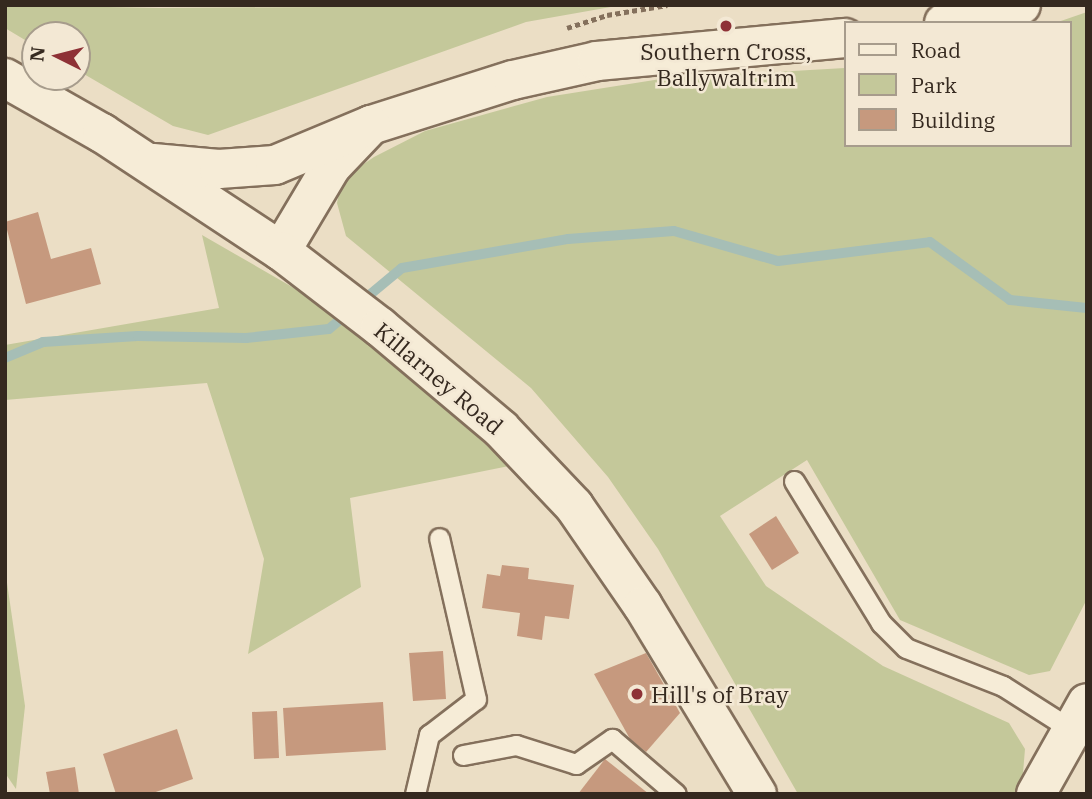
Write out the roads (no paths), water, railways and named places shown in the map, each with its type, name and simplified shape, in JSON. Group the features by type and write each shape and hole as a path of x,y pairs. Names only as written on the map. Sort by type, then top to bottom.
{"main road":[{"path":"953,21 1021,5"},
{"path":"147,163 219,169 275,164 371,125 513,80 597,61 844,38"},
{"name":"Killarney Road","path":"5,78 147,163 281,251 380,327 501,429 574,506 643,606 757,794"},
{"path":"281,251 331,167 371,125"},
{"path":"1036,794 1079,716"}],"lane":[{"path":"794,481 881,623 906,649 1079,716"},
{"path":"415,794 429,735 476,699 439,538"},
{"path":"463,755 516,745 576,764 612,739 676,794"}],"waterway":[{"path":"361,302 402,268 568,239 674,231 778,261 930,242 1010,300 1087,308"},
{"path":"5,358 43,342 138,336 246,338 329,329 349,312"}],"place":[{"name":"Southern Cross, Ballywaltrim","path":"726,26"},
{"name":"Hill's of Bray","path":"637,694"}]}
